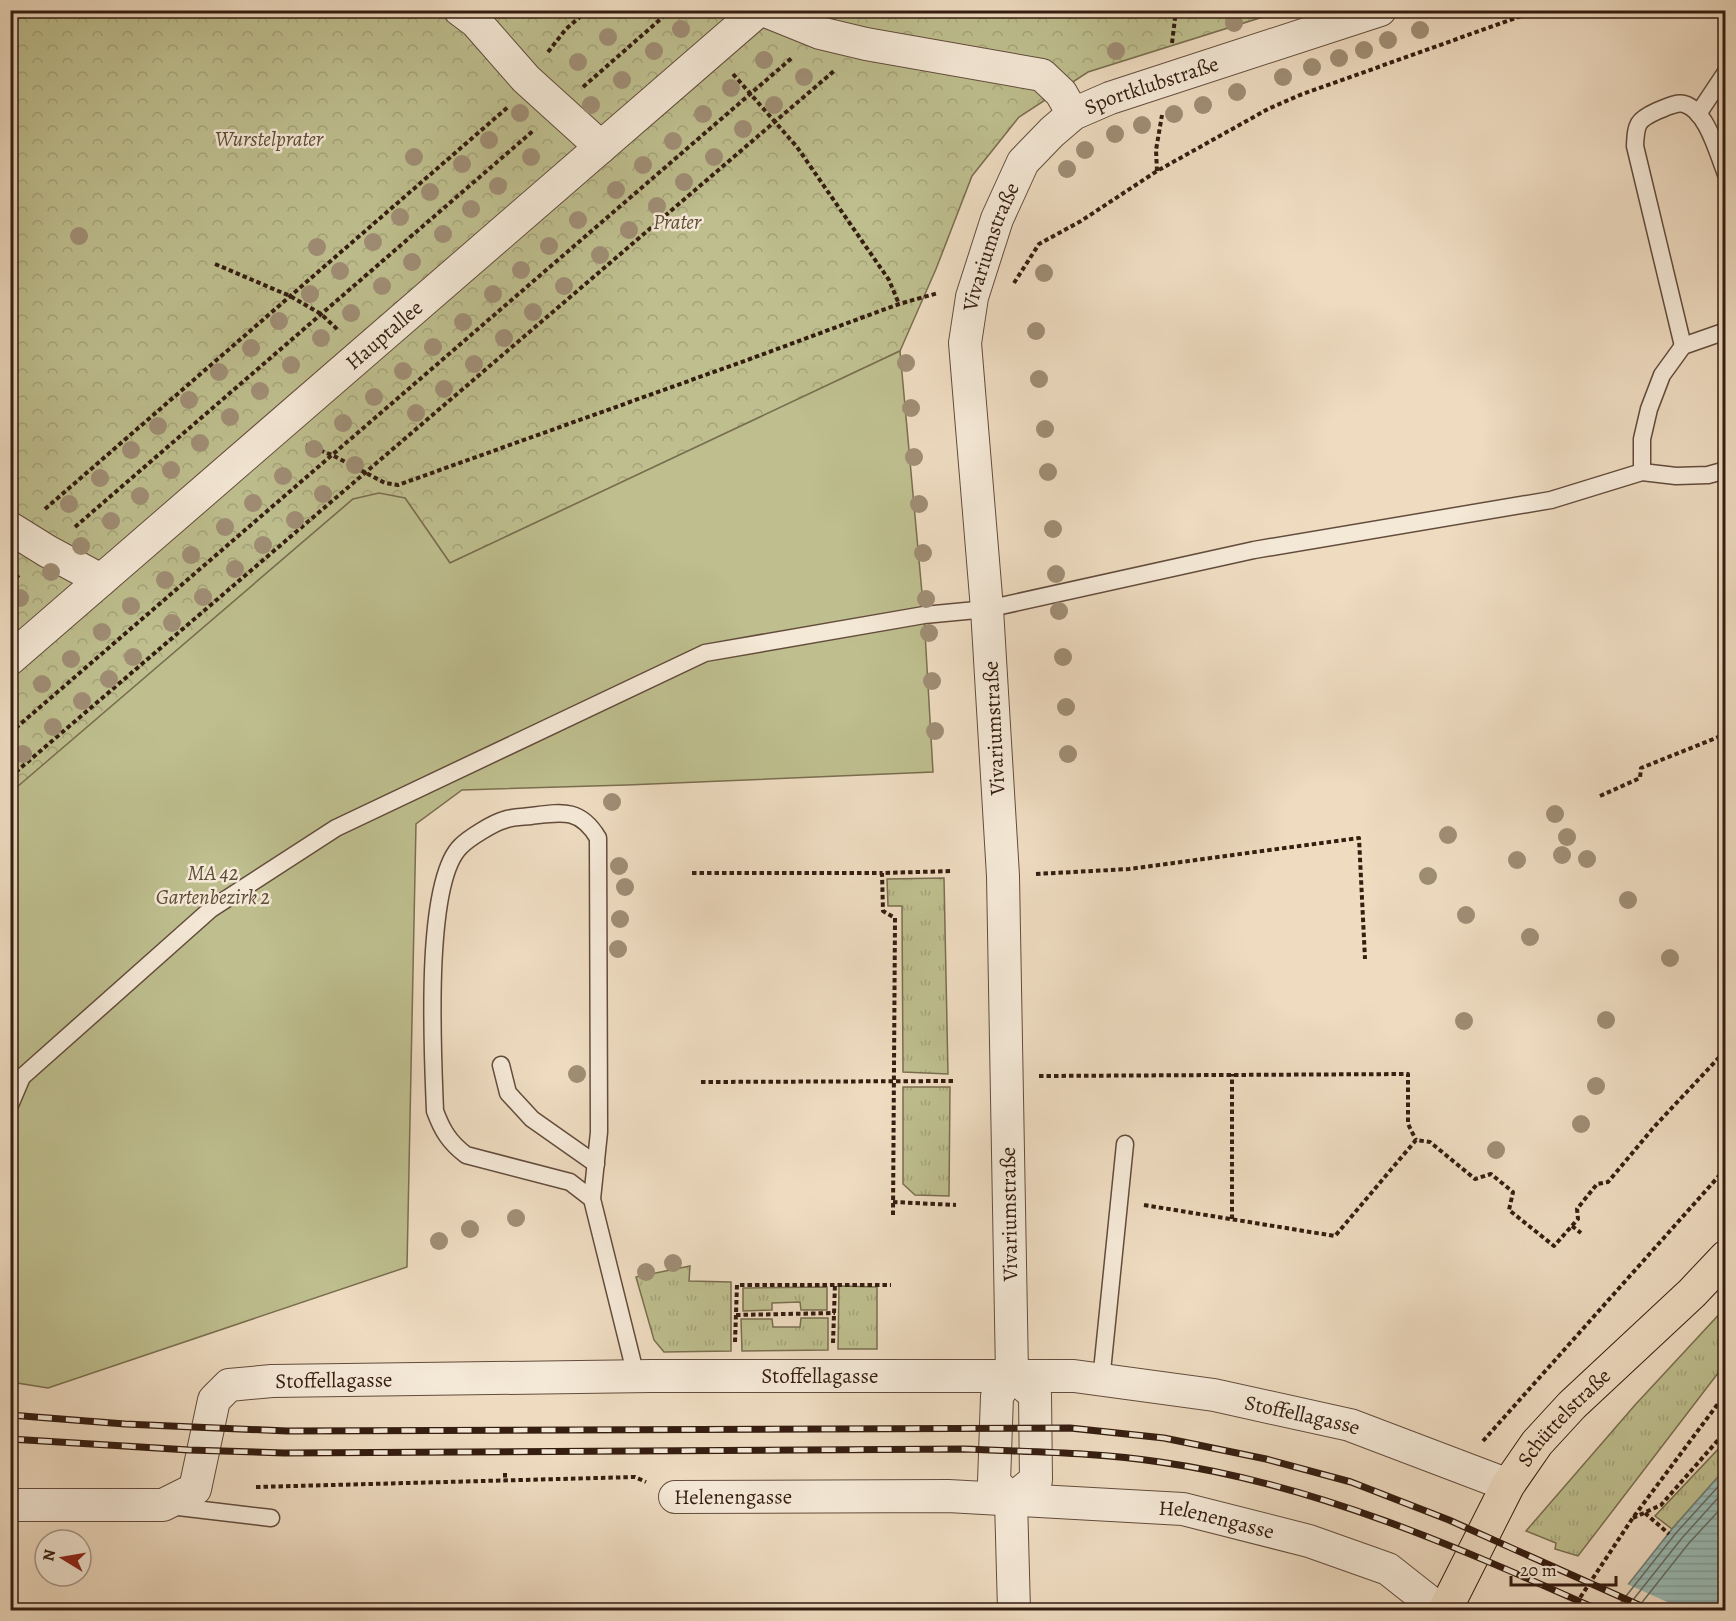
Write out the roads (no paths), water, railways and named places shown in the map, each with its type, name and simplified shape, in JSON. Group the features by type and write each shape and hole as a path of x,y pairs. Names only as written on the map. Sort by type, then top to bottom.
{"main road":[{"name":"Schüttelstraße","path":"1445,1611 1508,1485 1537,1443 1572,1405 1692,1293 1725,1257"}],"street":[{"path":"460,10 476,22 526,79 601,147"},
{"name":"Sportklubstraße","path":"761,10 819,33 866,44 1042,75 1061,93 1073,114 1110,98 1380,10"},
{"name":"Hauptallee","path":"10,659 761,10"},
{"name":"Vivariumstraße","path":"1012,1374 1003,876 987,609 965,343 972,297 997,219 1023,162 1073,114"},
{"path":"14,530 101,580"},
{"path":"1011,1500 1036,1480 1035,1395 1012,1374 997,1396 994,1482 1011,1500 1014,1611"},
{"name":"Stoffellagasse","path":"163,1505 195,1489 214,1400 229,1384 272,1381 644,1376 1012,1374 1074,1376 1214,1395 1350,1425 1508,1485"},
{"name":"Helenengasse","path":"675,1497 948,1496 1183,1509 1298,1538 1388,1569 1440,1611"},
{"path":"10,1505 163,1505"}],"lane":[{"path":"1698,114 1725,72"},
{"path":"1683,346 1635,146 1636,126 1643,117 1669,106 1684,104 1698,114 1710,130 1725,174"},
{"path":"1642,472 1642,439 1649,409 1662,375 1683,346 1725,331"},
{"path":"10,1105 16,1077 211,909 336,828 705,652 924,615 987,609 1254,549 1551,500 1642,472 1676,476 1708,476 1725,470"},
{"path":"592,1199 570,1182 466,1155 453,1145 443,1131 435,1111 432,969 441,894 449,868 460,847 503,820 559,812 577,816 590,824 598,838 599,1132 592,1199 644,1376"},
{"path":"501,1065 507,1093 532,1119 596,1164"},
{"path":"1101,1381 1125,1144"},
{"path":"163,1505 271,1518"}],"water":[{"path":"1725,1469 1725,1610 1608,1610 1672,1529"}],"railway":[{"path":"10,1415 125,1424 287,1431 1070,1428 1164,1438 1266,1459 1351,1482 1449,1520 1650,1610"},
{"path":"10,1439 189,1450 284,1453 964,1449 1112,1456 1218,1472 1330,1502 1439,1541 1599,1610"}],"park label":[{"name":"Wurstelprater","path":"269,139"},
{"name":"Prater","path":"677,222"},
{"name":"MA 42 Gartenbezirk 2","path":"213,885"}]}
